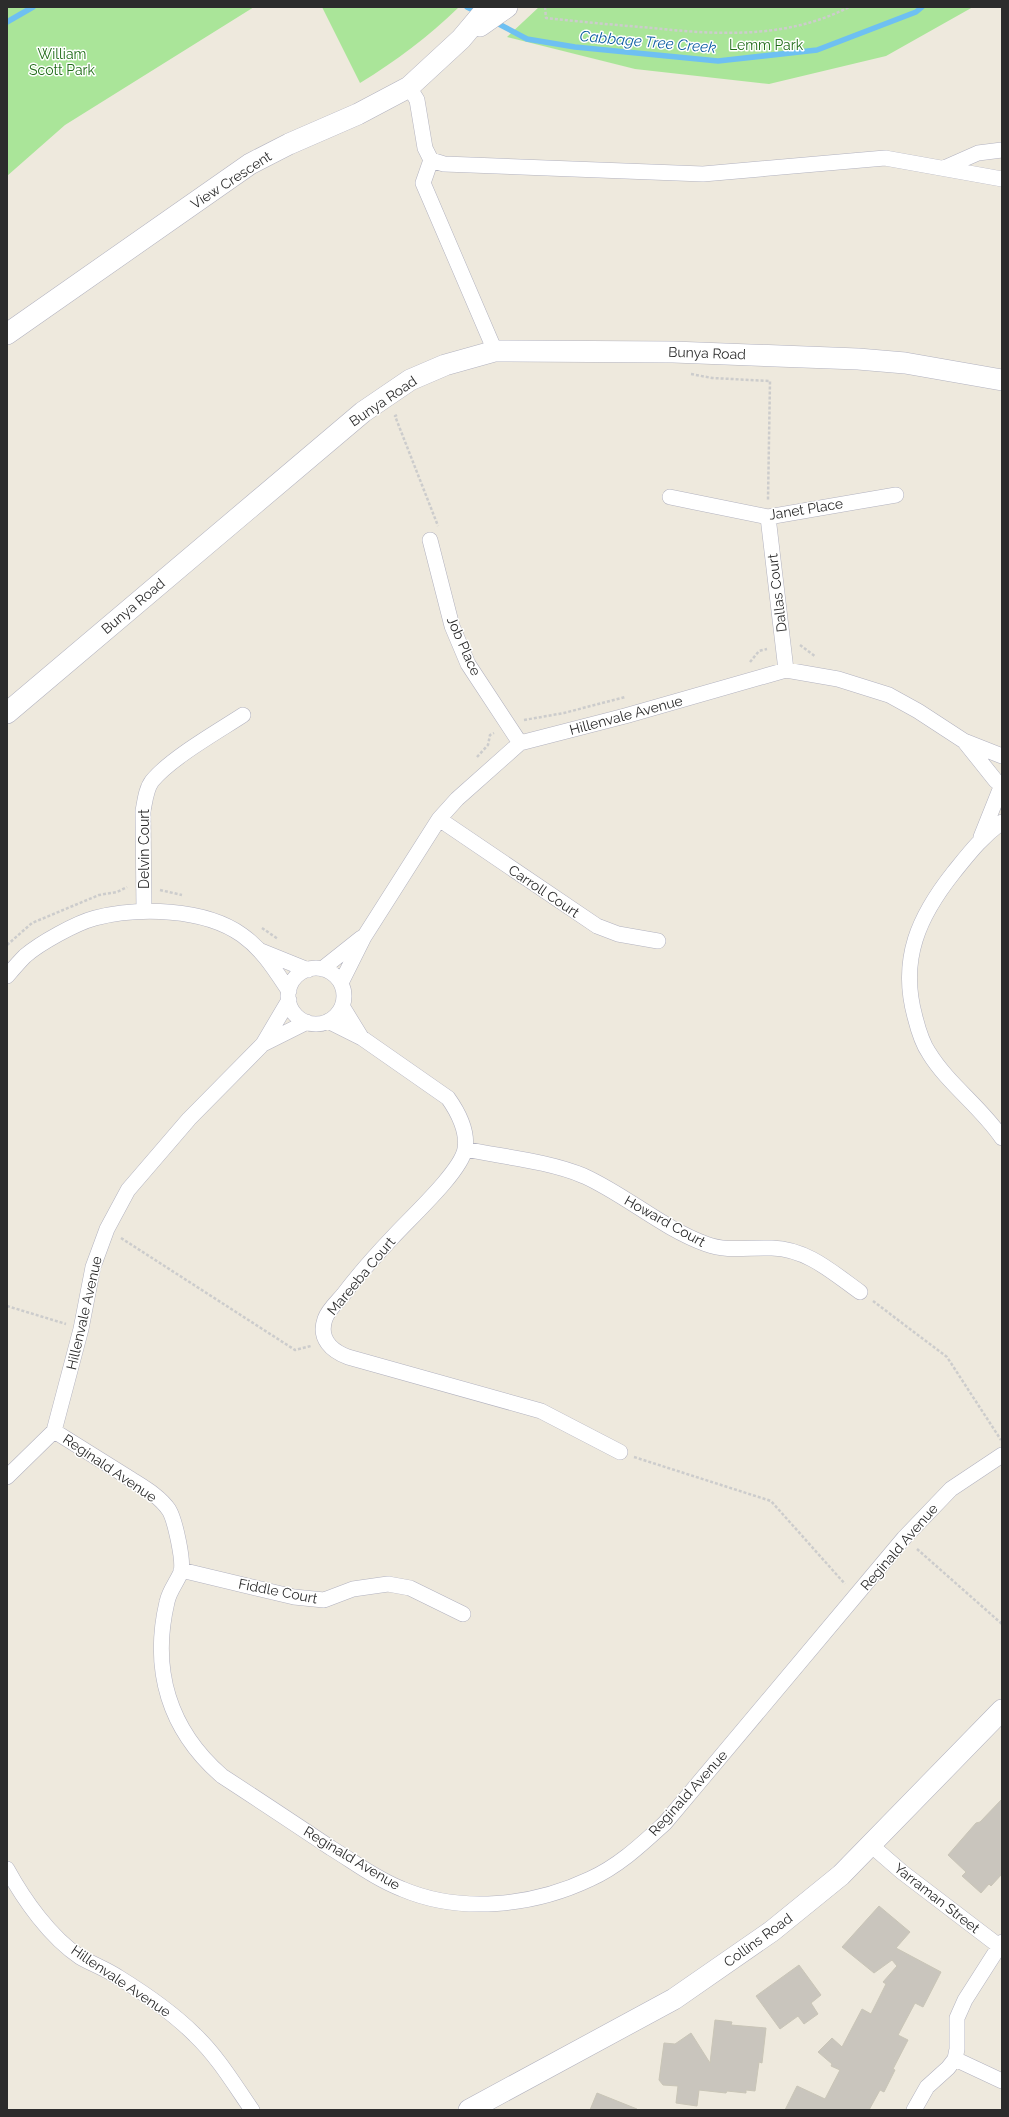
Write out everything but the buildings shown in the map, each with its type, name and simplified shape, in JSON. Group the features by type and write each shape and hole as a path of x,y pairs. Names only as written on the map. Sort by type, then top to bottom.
{"street":[{"name":"View Crescent","path":"7,334 250,164 289,144 358,114 409,87 461,39 488,7"},
{"name":"View Crescent","path":"461,39 507,7"},
{"path":"409,87 417,100 425,148 431,160 444,164 703,174 885,158 1002,179"},
{"path":"943,168 978,153 1002,150"},
{"path":"431,160 422,183 495,351"},
{"name":"Bunya Road","path":"7,713 363,412 410,380 445,365 495,351 673,352 858,359 905,363 1002,380"},
{"name":"Janet Place","path":"670,497 768,517 896,495"},
{"name":"Dallas Court","path":"768,517 786,670"},
{"name":"Job Place","path":"430,540 452,626 468,664 520,743"},
{"name":"Hillenvale Avenue","path":"341,983 364,937 440,819 457,799 520,743 625,716 786,670 838,679 889,695 918,711 964,741 1002,756"},
{"name":"Delvin Court","path":"144,911 142,810 152,782 166,767 243,715"},
{"name":"Hillenvale Avenue","path":"964,741 999,790"},
{"path":"981,838 999,790 1002,765"},
{"name":"Carroll Court","path":"440,819 597,926 618,934 658,941"},
{"path":"1002,822 981,838 940,890 921,922 911,954 909,972 911,1002 917,1026 929,1053 942,1071 992,1124 1002,1138"},
{"path":"7,976 26,955 61,933 94,918 144,911 177,912 212,920 241,934 261,951 289,996 295,1014 307,1022 318,1024 328,1021 336,1015 342,1006 344,995 341,983 336,977 261,951"},
{"name":"Hillenvale Avenue","path":"315,969 364,937"},
{"path":"289,996 292,981 315,969"},
{"name":"Hillenvale Avenue","path":"54,1431 81,1329 93,1267 106,1229 128,1190 189,1118 263,1044 289,996"},
{"path":"342,1006 362,1038"},
{"path":"328,1021 362,1038 448,1098 458,1112 465,1149"},
{"name":"Hillenvale Avenue","path":"263,1044 307,1022"},
{"name":"Howard Court","path":"465,1149 557,1167 585,1176 694,1239 713,1247 726,1249 771,1248 789,1250 811,1257 860,1292"},
{"name":"Mareeba Court","path":"325,1342 323,1329 325,1319 330,1311 357,1277 444,1183 458,1164 465,1149"},
{"path":"325,1342 334,1350 348,1358 541,1411 620,1452"},
{"path":"7,1476 54,1431"},
{"name":"Reginald Avenue","path":"54,1431 148,1490 169,1510 176,1526 181,1570 167,1600 162,1628 160,1661 165,1686 180,1726 205,1761 222,1776 379,1879 419,1896 471,1904 520,1901 549,1894 590,1879 620,1861 642,1844 665,1823 857,1596 904,1538 951,1490 1002,1455"},
{"name":"Fiddle Court","path":"181,1570 294,1597 324,1600 353,1589 388,1584 410,1588 464,1614"},
{"name":"Collins Road","path":"469,2110 641,2018 693,1987 735,1958 808,1903 872,1846 1002,1710"},
{"name":"Yarraman Street","path":"872,1846 902,1872 1001,1944"},
{"name":"Hillenvale Avenue","path":"7,1869 19,1891 42,1920 79,1956 118,1977 166,2011 195,2034 220,2062 252,2110"},
{"path":"914,2110 927,2086 948,2068 955,2059 957,2049 956,2018 1001,1944"},
{"path":"955,2059 1002,2081"}],"path":[{"path":"545,7 546,18 705,33 781,30 811,23 849,7"},
{"path":"690,374 712,378 770,381 768,517"},
{"path":"400,412 395,416 439,524 430,540"},
{"path":"748,666 759,651 801,644 820,660"},
{"path":"473,760 488,746 490,735 526,719 564,713 633,695"},
{"path":"7,945 32,923 100,895 117,892 143,879 161,891 184,896"},
{"path":"259,926 284,942"},
{"path":"106,1229 295,1350 325,1342"},
{"path":"860,1292 946,1357 1002,1442"},
{"path":"7,1306 81,1329"},
{"path":"620,1452 771,1502 857,1596"},
{"path":"904,1538 1002,1624"}],"green space":[{"name":"William Scott Park","path":"7,7 254,7 65,125 7,176"},
{"path":"322,7 459,7 411,48 360,83"},
{"name":"Lemm Park","path":"539,7 973,7 886,56 769,84 635,69 507,37"}],"waterway":[{"name":"Cabbage Tree Creek","path":"7,22 33,7"},
{"name":"Cabbage Tree Creek","path":"467,7 479,13"},
{"name":"Cabbage Tree Creek","path":"495,22 527,39 575,47 718,61 817,50 916,12 922,7"}]}
